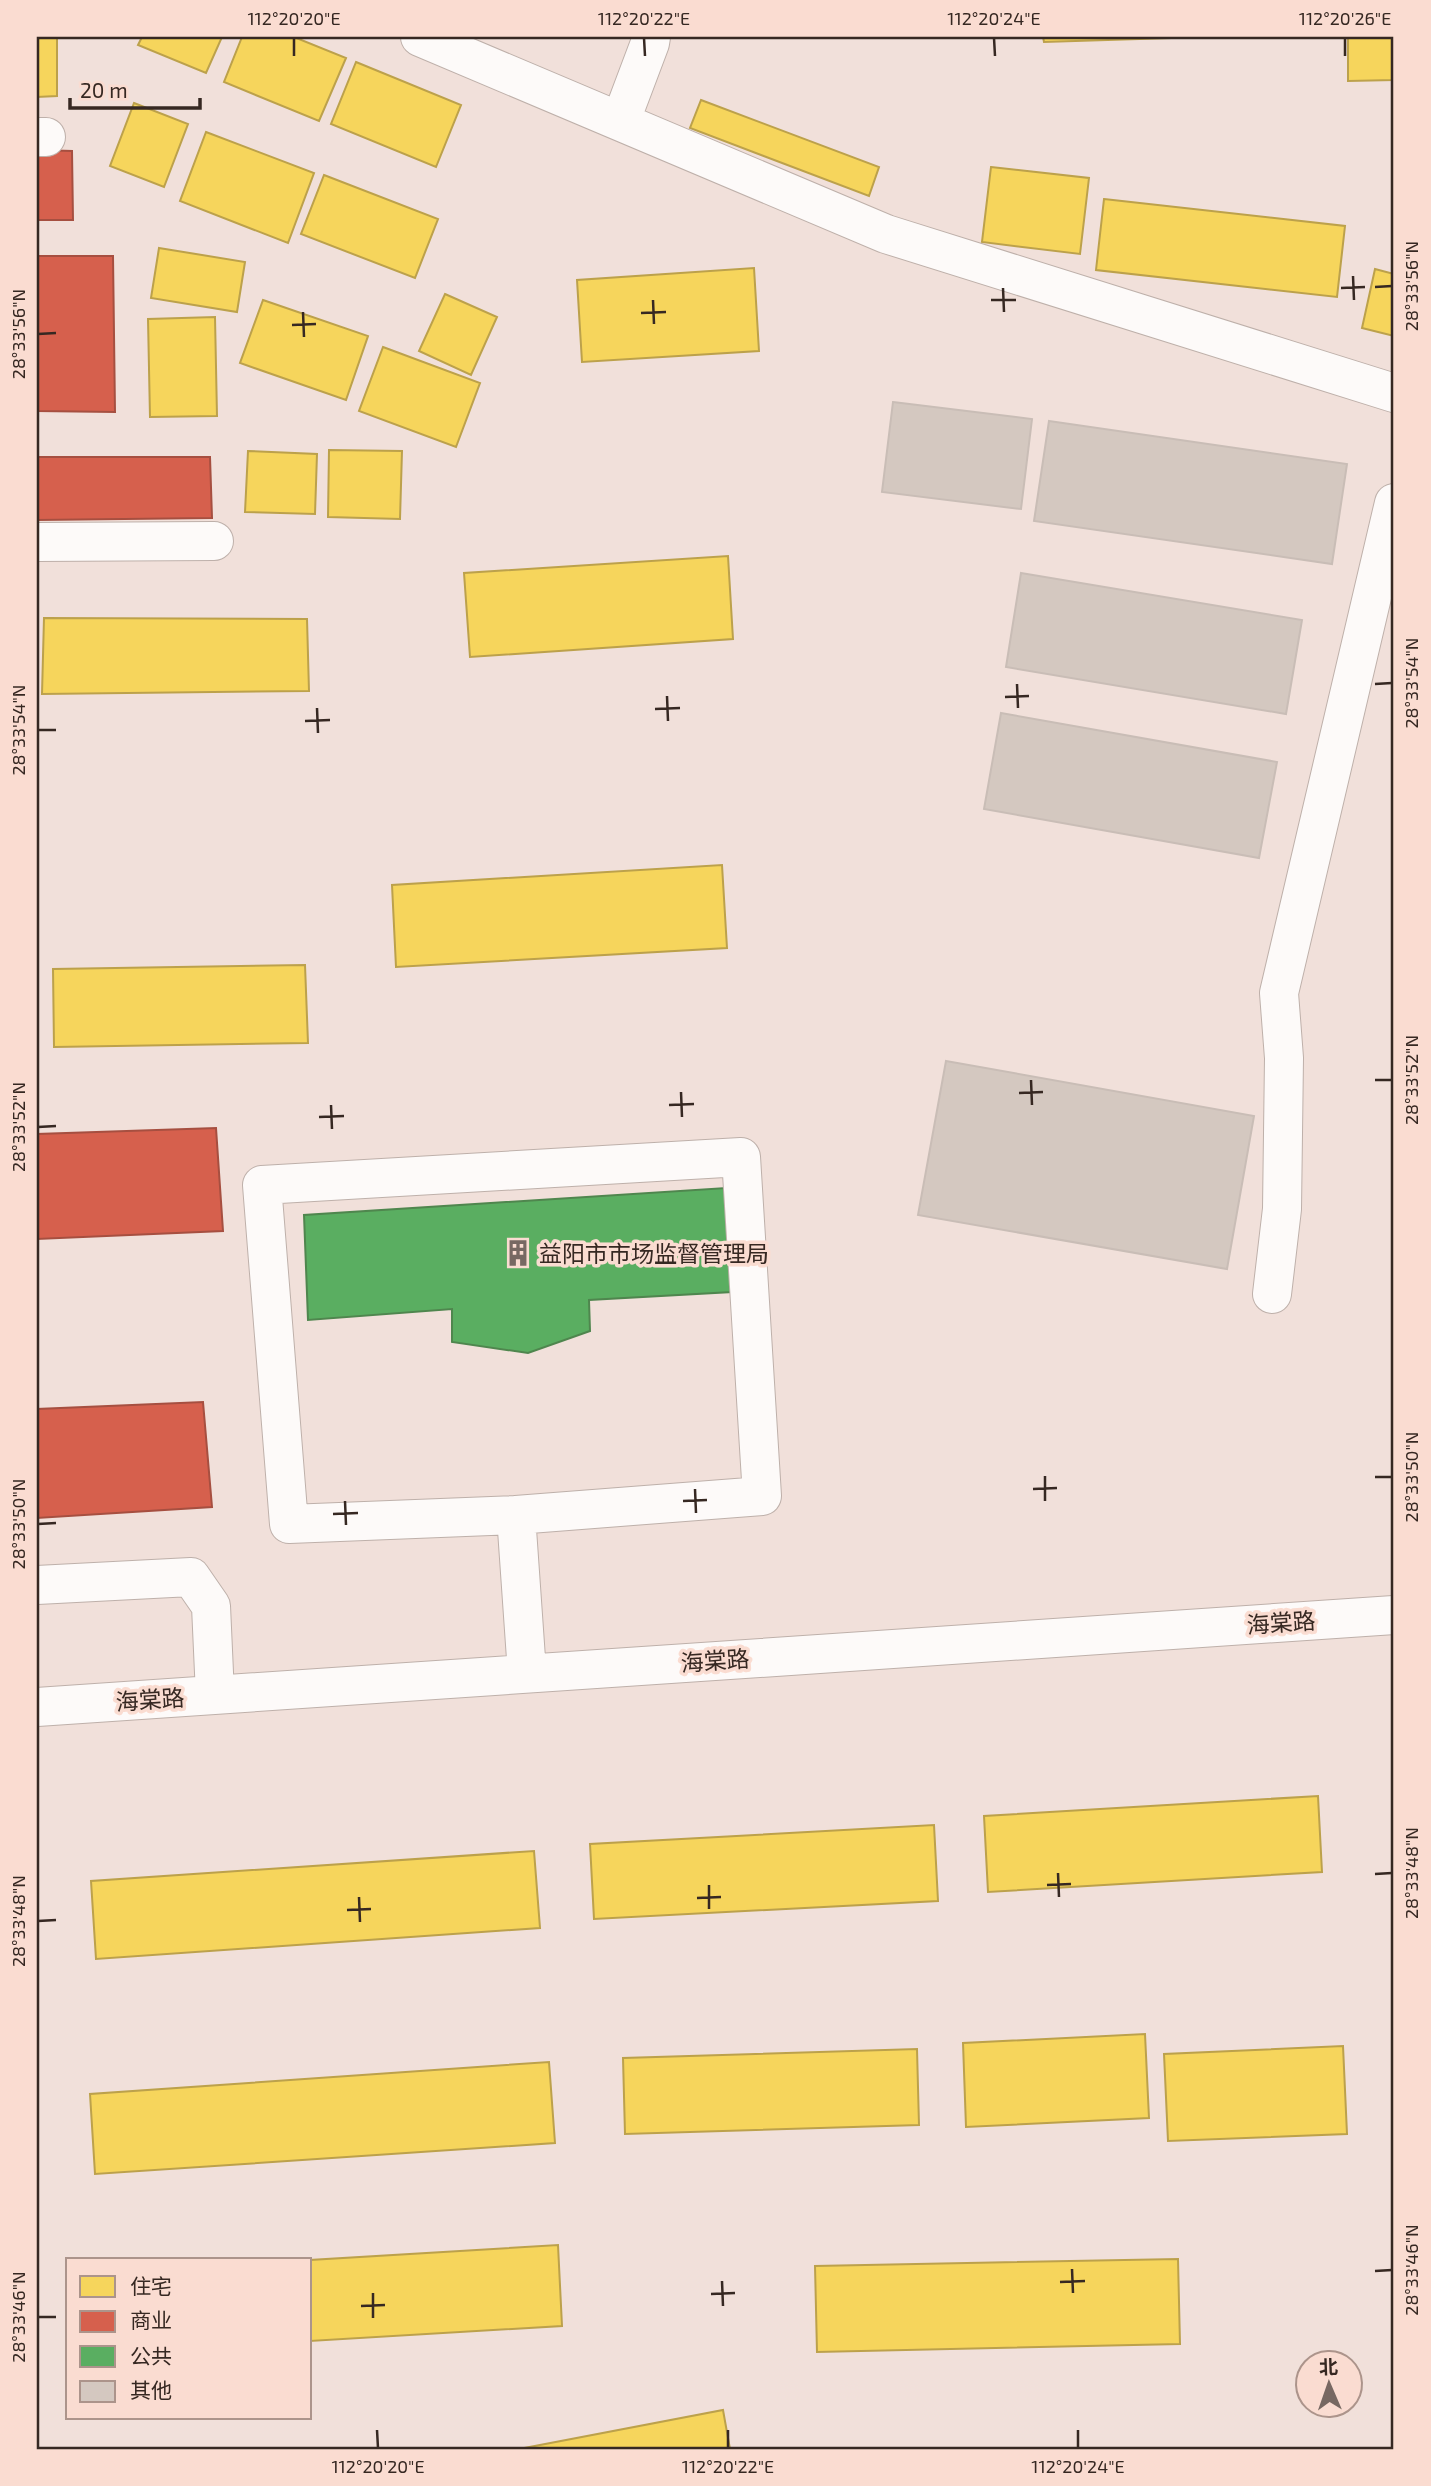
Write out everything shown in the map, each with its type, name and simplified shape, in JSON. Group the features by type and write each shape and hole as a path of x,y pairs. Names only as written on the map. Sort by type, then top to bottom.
{"street":[{"path":"420,37 886,234 1394,393"},
{"path":"621,120 651,37"},
{"path":"1272,1294 1282,1209 1284,1058 1279,993 1394,503"},
{"path":"37,542 214,541"},
{"path":"741,1157 761,1496 516,1515 289,1524 262,1185 741,1157"},
{"path":"516,1515 527,1673"},
{"path":"37,1585 191,1577 211,1606 215,1695"},
{"name":"海棠路","path":"37,1707 1394,1615"}],"building: 住宅":[{"path":"37,37 57,37 57,96 37,97"},
{"path":"142,37 222,37 206,73 138,45"},
{"path":"242,37 294,37 346,58 319,121 224,82"},
{"path":"1043,37 1204,37 1044,42"},
{"path":"1348,37 1394,37 1394,80 1348,81"},
{"path":"356,62 461,105 436,167 331,124"},
{"path":"701,100 879,167 869,196 690,128"},
{"path":"134,103 188,124 164,187 110,166"},
{"path":"206,132 314,173 288,243 180,201"},
{"path":"991,167 1089,178 1080,254 982,242"},
{"path":"324,175 438,219 415,278 301,234"},
{"path":"1104,199 1345,226 1337,297 1096,270"},
{"path":"159,248 245,262 237,312 151,298"},
{"path":"754,268 759,351 582,362 577,280"},
{"path":"1375,269 1394,274 1394,336 1362,328"},
{"path":"445,294 497,317 471,375 419,351"},
{"path":"263,300 368,336 346,400 240,363"},
{"path":"215,317 217,416 150,417 148,319"},
{"path":"383,347 480,383 456,447 359,411"},
{"path":"329,450 402,451 400,519 328,517"},
{"path":"248,451 317,454 315,514 245,512"},
{"path":"728,556 733,639 470,657 464,573"},
{"path":"44,618 307,619 309,691 42,694"},
{"path":"722,865 727,948 396,967 392,885"},
{"path":"305,965 308,1043 54,1047 53,969"},
{"path":"1318,1796 1322,1872 988,1892 984,1816"},
{"path":"934,1825 938,1901 594,1919 590,1844"},
{"path":"534,1851 540,1928 96,1959 91,1881"},
{"path":"1145,2034 1149,2118 966,2127 963,2043"},
{"path":"1343,2046 1347,2134 1168,2141 1164,2054"},
{"path":"917,2049 919,2125 625,2134 623,2058"},
{"path":"549,2062 555,2143 95,2174 90,2094"},
{"path":"558,2245 562,2326 312,2341 312,2260"},
{"path":"1178,2259 1180,2344 817,2352 815,2266"},
{"path":"723,2410 730,2449 519,2449"}],"building: 商业":[{"path":"37,150 72,151 73,220 37,220"},
{"path":"37,256 113,256 115,412 37,411"},
{"path":"37,457 210,457 212,518 37,520"},
{"path":"216,1128 223,1231 37,1239 37,1134"},
{"path":"203,1402 212,1507 37,1518 37,1409"}],"building: 公共":[{"name":"益阳市市场监督管理局","path":"726,1188 732,1292 589,1300 590,1331 528,1353 452,1342 452,1309 308,1320 304,1215"}],"building: 其他":[{"path":"893,402 1032,419 1021,509 882,492"},
{"path":"1049,421 1347,464 1332,564 1034,521"},
{"path":"1021,573 1302,620 1286,714 1006,667"},
{"path":"1001,713 1277,762 1259,858 984,809"},
{"path":"946,1061 1254,1116 1227,1269 918,1215"}],"place":[{"name":"益阳市市场监督管理局","path":"518,1253"}]}
